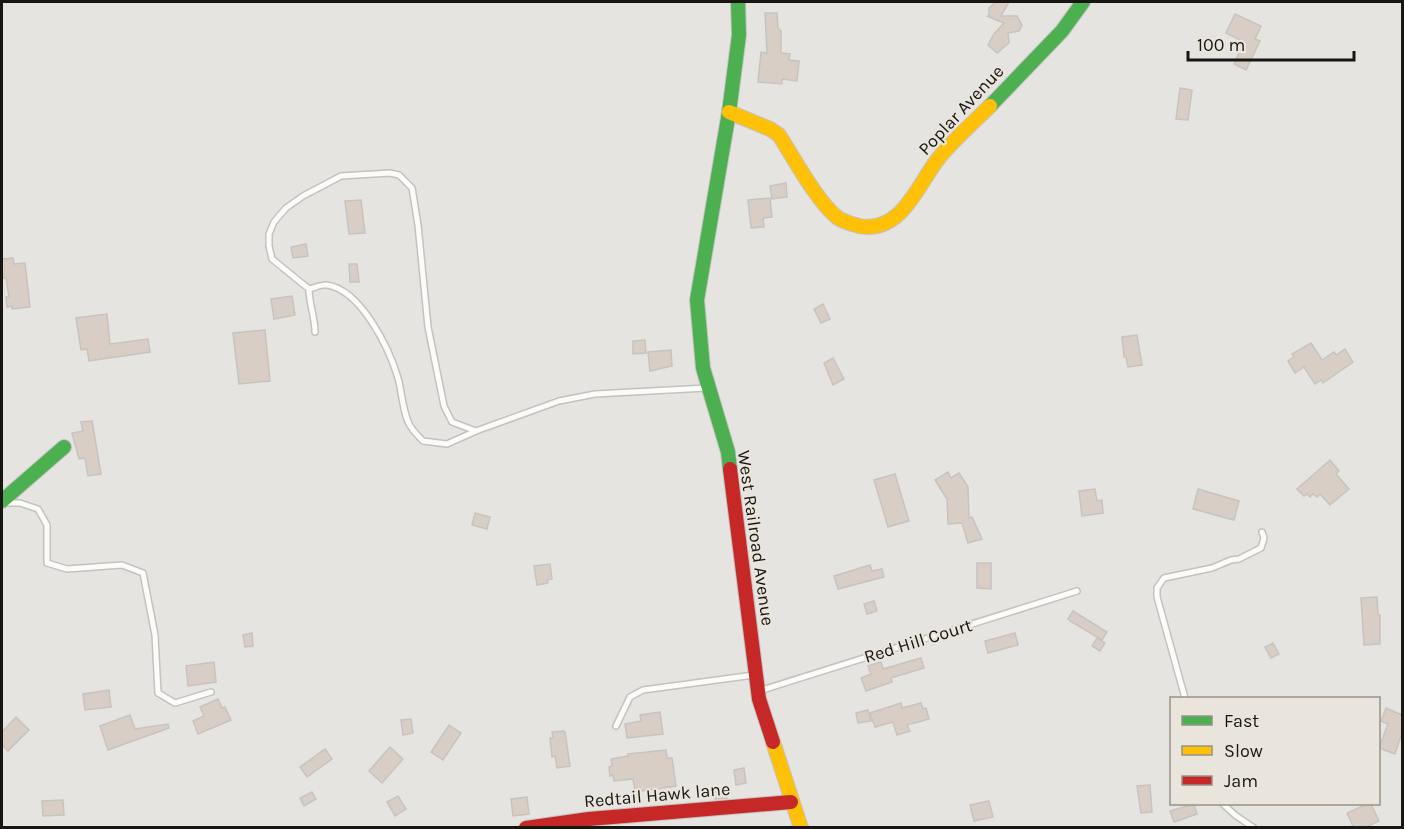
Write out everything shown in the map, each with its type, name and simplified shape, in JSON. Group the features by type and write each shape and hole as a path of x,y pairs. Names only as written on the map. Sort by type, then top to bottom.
{"street":[{"name":"West Railroad Avenue","path":"738,2 738,35 729,112 697,300 703,368 728,452 758,692 801,828"},
{"name":"Poplar Avenue","path":"729,112 779,135 814,190 837,217 850,225 866,227 882,225 897,217 939,158 1062,31 1083,2"},
{"path":"2,502 64,447"},
{"name":"Redtail Hawk lane","path":"526,828 589,819 791,802"}],"lane":[{"path":"309,290 272,259 269,240 274,222 286,208 303,196 341,176 390,173 399,175 412,188 428,327 444,406 452,422 476,431"},
{"path":"309,290 325,285 342,290 368,317 398,376 410,427 423,441 447,444 559,401 595,394 707,387"},
{"path":"309,290 315,332"},
{"path":"2,502 21,503 38,509 47,525 47,563 67,568 122,565 143,573 155,635 158,693 175,703 211,692"},
{"path":"1184,697 1157,597 1160,583 1164,578 1212,568 1253,553 1261,548 1264,538 1262,532"},
{"name":"Red Hill Court","path":"758,692 1077,591"},
{"path":"616,726 630,697 643,690 756,675"},
{"path":"1224,805 1254,828"}],"building":[{"path":"996,2 1009,2 1001,16 1017,16 1022,25 1019,31 1008,33 1009,43 997,53 988,45 1004,23 987,16 989,16 989,8"},
{"path":"765,13 777,13 778,28 781,31 781,53 790,54 789,60 799,61 797,81 782,79 782,84 758,82 761,52 767,53"},
{"path":"1235,14 1261,26 1255,39 1260,41 1246,70 1234,64 1244,42 1226,33"},
{"path":"1180,88 1192,90 1188,120 1176,119"},
{"path":"786,183 787,197 772,199 770,186"},
{"path":"770,198 772,217 763,218 764,227 751,228 748,200"},
{"path":"361,200 365,233 349,234 345,201"},
{"path":"306,244 308,256 293,258 291,247"},
{"path":"13,258 14,264 25,263 30,307 12,309 12,306 7,307 6,297 9,297 6,278 3,278 2,259"},
{"path":"349,264 357,264 359,282 350,282"},
{"path":"292,296 295,315 274,319 271,299"},
{"path":"823,304 830,319 821,323 814,309"},
{"path":"107,314 110,344 148,339 150,352 89,361 87,349 81,350 76,318"},
{"path":"265,330 270,381 239,384 233,333"},
{"path":"1137,335 1142,365 1128,367 1126,357 1124,357 1122,337"},
{"path":"645,340 646,353 633,354 633,341"},
{"path":"1311,343 1322,360 1334,352 1336,355 1345,349 1353,362 1323,383 1321,380 1315,384 1304,367 1295,373 1288,361 1294,357 1292,354"},
{"path":"671,350 672,366 650,371 648,352"},
{"path":"833,358 844,379 833,385 824,363"},
{"path":"92,421 101,474 88,476 85,458 79,459 72,433 83,431 81,422"},
{"path":"1330,460 1339,471 1336,474 1349,489 1330,505 1320,494 1317,497 1313,494 1310,497 1307,494 1304,496 1297,489"},
{"path":"948,472 951,478 959,473 968,487 969,518 972,517 982,539 968,543 962,523 948,524 947,499 935,480"},
{"path":"895,474 909,521 888,527 874,480"},
{"path":"1095,489 1097,501 1102,500 1103,513 1082,516 1079,491"},
{"path":"1198,489 1239,501 1234,520 1193,509"},
{"path":"475,513 490,517 487,529 472,525"},
{"path":"977,563 991,563 991,589 977,588"},
{"path":"550,564 552,579 547,580 548,583 537,585 534,566"},
{"path":"870,565 872,571 882,569 884,577 838,589 834,576"},
{"path":"1377,597 1378,615 1380,615 1380,644 1364,645 1361,598"},
{"path":"874,601 877,611 867,614 864,604"},
{"path":"1073,611 1107,632 1102,640 1068,619"},
{"path":"252,633 253,646 245,647 243,635"},
{"path":"1015,633 1018,645 988,653 985,641"},
{"path":"1097,638 1105,643 1100,651 1092,646"},
{"path":"1273,643 1279,654 1271,658 1265,647"},
{"path":"921,658 924,668 891,678 892,682 866,691 861,678 871,674 868,666 881,662 883,669"},
{"path":"214,662 216,682 188,686 186,666"},
{"path":"109,690 111,707 85,710 83,694"},
{"path":"218,699 231,720 198,734 193,721 204,716 200,707"},
{"path":"901,703 902,708 921,703 923,709 926,708 929,719 907,725 910,731 897,735 893,722 875,727 870,713"},
{"path":"1386,708 1402,715 1402,733 1395,754 1380,748 1388,724 1381,721"},
{"path":"868,710 871,721 858,723 856,713"},
{"path":"660,712 663,734 627,738 625,724 641,721 640,715"},
{"path":"130,715 135,729 168,724 169,728 108,750 100,726"},
{"path":"16,717 29,730 8,751 2,745 2,732"},
{"path":"411,719 413,733 403,735 401,720"},
{"path":"449,725 461,733 443,760 431,752"},
{"path":"563,731 570,766 557,768 555,756 552,757 550,738 553,738 552,732"},
{"path":"390,747 403,759 382,783 369,771"},
{"path":"325,749 332,759 307,777 300,767"},
{"path":"666,750 667,758 672,758 676,786 635,792 633,779 614,781 613,775 610,776 611,759 628,756 628,754"},
{"path":"744,768 746,783 736,785 734,770"},
{"path":"1150,785 1152,812 1141,813 1137,786"},
{"path":"726,790 727,798 715,799 714,791"},
{"path":"312,792 316,799 304,806 300,798"},
{"path":"398,796 406,809 395,816 387,802"},
{"path":"527,797 529,814 513,816 511,799"},
{"path":"63,800 64,815 43,816 42,801"},
{"path":"989,801 993,817 974,821 970,805"},
{"path":"1194,805 1197,814 1174,822 1170,811"},
{"path":"1365,805 1371,805 1379,821 1364,828 1354,828 1347,813"}],"traffic: fast":[{"path":"730,469 728,452 703,368 697,300 729,112 739,35 738,2"},
{"path":"990,106 1062,31 1083,2"},
{"path":"2,501 64,447"}],"traffic: slow":[{"path":"729,112 779,135 814,191 838,218 859,226 874,227 886,223 906,206 944,152 990,106"},
{"path":"773,742 801,828"}],"traffic: jam":[{"path":"730,469 759,699 773,742"},
{"path":"526,828 589,819 791,802"}]}
